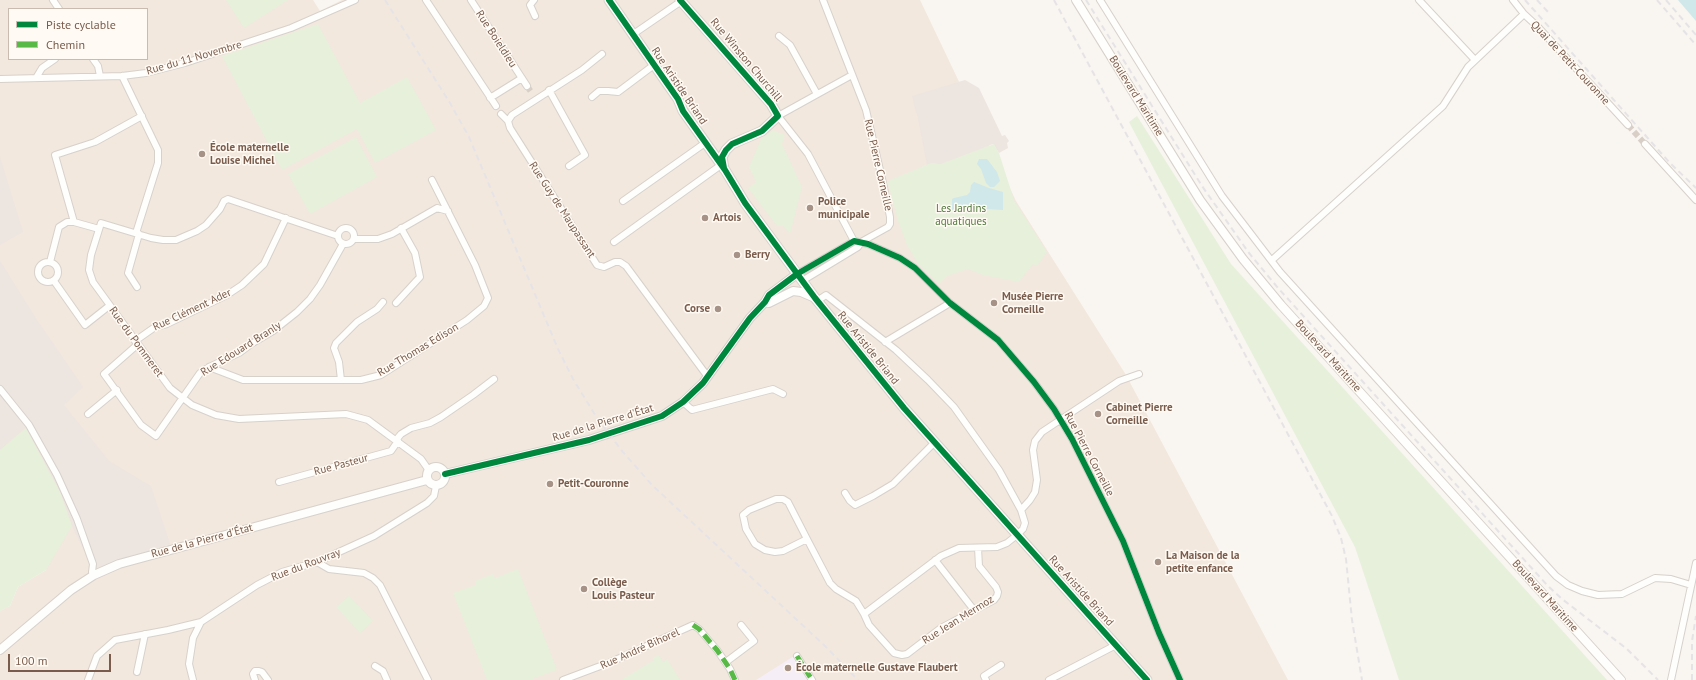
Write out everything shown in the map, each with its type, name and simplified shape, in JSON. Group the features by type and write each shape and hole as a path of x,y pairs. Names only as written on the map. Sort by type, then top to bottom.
{"main road":[{"name":"Rue Aristide Briand","path":"609,0 678,99 683,111 750,209 816,299 904,408 1147,680"},
{"name":"Rue Winston Churchill","path":"681,0 771,104 778,116"},
{"path":"723,168 722,160 724,153 732,144 762,131 778,116"},
{"path":"705,143 724,153"}],"street":[{"name":"Rue du 11 Novembre","path":"0,79 122,76 146,73 185,63 291,28 355,0"},
{"path":"426,0 496,106"},
{"name":"Rue Boieldieu","path":"471,0 527,86"},
{"path":"534,0 530,5 534,16"},
{"path":"632,35 681,0"},
{"name":"Rue Pierre Corneille","path":"823,0 866,110 890,217 888,227 861,242"},
{"name":"Boulevard Maritime","path":"1076,0 1200,200 1243,259 1281,305 1621,680"},
{"path":"1100,0 1218,189 1244,226 1280,272 1556,576 1568,585 1582,591 1598,595 1622,594 1655,578 1672,579 1691,585"},
{"path":"1420,0 1475,60"},
{"name":"Quai de Petit-Couronne","path":"1513,0 1524,14 1538,27 1628,125"},
{"path":"1272,260 1443,106 1468,67 1524,14"},
{"path":"779,36 790,45 817,94"},
{"path":"508,121 512,115 533,96 549,90 582,70 602,54"},
{"path":"36,78 42,68 54,60"},
{"path":"94,60 98,66 100,76"},
{"path":"592,97 599,91 618,92 654,66"},
{"path":"778,116 852,75"},
{"path":"122,76 158,150 158,162 128,273 137,287"},
{"name":"Rue Boieldieu","path":"490,98 522,78"},
{"path":"549,90 585,155 569,166"},
{"name":"Rue Guy de Maupassant","path":"502,114 508,121 510,128 597,264 604,267 615,262 620,262 626,266 708,377"},
{"path":"74,222 55,155 95,142 142,116"},
{"name":"Rue Winston Churchill","path":"778,116 808,154 854,241"},
{"path":"623,201 705,143"},
{"path":"1645,144 1696,200"},
{"path":"614,242 723,168"},
{"name":"Rue Thomas Edison","path":"209,367 243,380 361,380 381,375 467,320 484,306 488,298 486,290 432,180"},
{"path":"50,262 59,227 67,222 74,222 99,229 101,223 163,240 176,240 197,231 206,225 220,209 224,201 228,199 338,236"},
{"path":"354,239 352,230 346,228 340,230 338,240 343,244 349,244 354,239 378,239 437,208 448,211"},
{"name":"Rue Clément Ader","path":"117,390 104,374 154,327 167,324 227,295 242,285 264,264 286,218"},
{"path":"396,302 420,277 415,253 401,228"},
{"name":"Rue du Pommeret","path":"99,229 91,255 89,270 93,282 170,388 182,398 192,405 216,415 239,419 346,414 368,420 422,459 428,469"},
{"path":"854,241 861,242 858,247 800,278 854,241"},
{"name":"Rue Pierre Corneille","path":"861,242 900,258 915,268 950,303 998,340 1034,382 1060,419 1123,541 1180,680"},
{"name":"Rue Edouard Branly","path":"117,390 141,424 156,436 200,373 209,367 239,353 285,322 310,299 320,285 343,244"},
{"path":"50,262 56,266 59,272 54,281 44,282 38,274 41,264 50,262"},
{"name":"Rue de la Pierre d'État","path":"767,302 769,295 800,278"},
{"path":"54,281 85,325 109,306"},
{"name":"Rue de la Pierre d'État","path":"445,474 589,440 662,416 683,402 708,377 750,318 767,302 793,291 802,292 816,299"},
{"path":"807,539 783,551 775,552 765,550 755,544 746,529 743,515 749,510 776,499 783,498 788,502 830,583 836,589 856,602 864,614 935,560 959,548 997,547 1007,543 1023,529 1025,523 1021,510 999,470 954,408 923,375 896,350 826,295 816,299"},
{"path":"341,380 339,362 334,348 336,343 357,322 377,309 383,302"},
{"path":"885,342 950,303"},
{"path":"1021,510 1030,500 1036,487 1037,480 1033,456 1035,441 1042,432 1119,381 1139,374"},
{"name":"Rue Pasteur","path":"279,482 392,451 401,434 411,428 430,423 441,417 473,396 494,379"},
{"path":"0,389 28,425 57,475 93,564 92,572 94,575"},
{"path":"88,414 117,390"},
{"path":"683,402 692,410 773,390 783,394"},
{"path":"845,493 850,501 855,505 873,496 893,484 935,442"},
{"path":"436,466 443,469 445,474 443,483 436,486 429,483 426,476 428,469 436,466"},
{"name":"Rue de la Pierre d'État","path":"0,650 66,594 94,575 119,564 427,480"},
{"name":"Rue du Rouvray","path":"201,622 257,585 282,572 318,562 374,536 427,503 434,496 436,486"},
{"name":"Rue Jean Mermoz","path":"864,614 869,625 894,652 902,655 907,654 942,628 994,600 998,592 979,566 978,548"},
{"path":"935,560 974,610"},
{"path":"318,562 329,569 364,573 380,585 428,680"},
{"path":"1670,679 1696,563"},
{"path":"88,680 97,656 115,640 201,622"},
{"path":"193,680 189,664 193,638 201,622"},
{"name":"Rue André Bihorel","path":"563,680 611,662 693,625 699,629 726,662"},
{"path":"735,680 726,662 754,641 741,625"},
{"path":"137,672 145,634"},
{"path":"1048,680 1116,645"},
{"path":"797,656 812,680"},
{"path":"986,680 984,676 1001,665"},
{"path":"375,666 383,671 387,680"},
{"path":"255,680 253,674 255,671 259,671 262,672 268,680"}],"shaded area":[{"path":"0,0 313,0 320,11 342,0 920,0 1016,201 1126,375 1288,680 0,680 0,611 10,606 18,587 46,570 0,450"},
{"path":"965,80 979,88 1002,136 1005,135 1009,141 1007,143 1008,148 999,153 993,144 941,164 931,163 927,165 912,96"},
{"path":"0,157 23,232 0,245"},
{"path":"0,261 37,320 83,387 64,405 109,461 151,486 170,544 93,569 72,526 60,492 25,428 0,450"},
{"name":"École maternelle Gustave Flaubert","path":"794,656 808,680 756,680"}],"green space":[{"path":"226,0 288,0 244,28"},
{"path":"318,24 360,103 407,77 436,130 375,163 357,129 282,170 222,56"},
{"path":"1137,116 1231,264 1607,680 1399,680 1355,547 1129,122"},
{"path":"773,130 785,135 782,144 802,187 790,234 783,226 777,226 748,188 756,182 749,167 761,139"},
{"path":"356,137 377,177 310,214 288,174"},
{"name":"Les Jardins aquatiques","path":"994,144 999,153 1014,200 1047,252 1037,266 1033,264 1019,282 983,275 968,269 947,276 939,284 918,264 907,245 898,221 888,183 890,180 931,163 941,164"},
{"path":"26,428 60,492 72,526 46,570 18,587 10,606 0,611 0,450"},
{"path":"518,569 557,670 534,678 534,680 487,680 453,593 476,585 475,581 493,574 495,578"},
{"path":"349,596 373,621 360,633 336,607"},
{"path":"659,655 663,662 667,659 680,680 621,680 654,660 653,658"}],"water":[{"path":"1678,0 1696,0 1696,21"},
{"path":"979,159 987,159 997,172 1000,181 994,187 990,187 986,183 981,169 977,164"},
{"path":"974,182 1003,192 1003,210 987,209 972,213 952,210 952,199 967,195 970,192 971,185"}],"tunnel":[{"path":"527,86 532,93"},
{"path":"1628,125 1645,144"}],"railway":[{"path":"385,0 450,103 469,137 558,349 573,379 597,418 622,451 652,485 825,646 858,680"},
{"path":"1054,0 1332,516 1341,538 1346,559 1352,620 1362,680"},
{"path":"1086,0 1202,186 1249,253 1278,288 1547,585 1562,599 1627,649 1658,680"},
{"path":"1525,0 1669,162 1696,188"},
{"path":"1537,0 1548,12"},
{"path":"1657,0 1696,45"},
{"path":"1666,0 1696,35"},
{"path":"1692,680 1692,641 1696,616"}],"marked path":[{"path":"693,625 699,629 717,650 730,669 735,680"},
{"path":"797,656 812,680"}],"cycle path":[{"path":"609,0 678,99 683,111 725,170 745,203 815,298 904,408 1147,680"},
{"path":"680,0 771,104 778,116 762,131 732,144 722,157 724,168"},
{"path":"445,474 589,440 662,416 683,402 703,383 750,318 765,302 769,295 797,274 854,241 868,244 900,258 915,268 950,303 998,340 1034,382 1054,409 1072,439 1123,541 1159,633 1180,680"}],"place":[{"name":"École maternelle Louise Michel","path":"202,154"},
{"name":"Police municipale","path":"810,208"},
{"name":"Artois","path":"705,218"},
{"name":"Berry","path":"737,255"},
{"name":"Musée Pierre Corneille","path":"994,303"},
{"name":"Corse","path":"718,309"},
{"name":"Cabinet Pierre Corneille","path":"1098,414"},
{"name":"Petit-Couronne","path":"550,484"},
{"name":"La Maison de la petite enfance","path":"1158,562"},
{"name":"Collège Louis Pasteur","path":"584,589"},
{"name":"École maternelle Gustave Flaubert","path":"788,668"}]}
